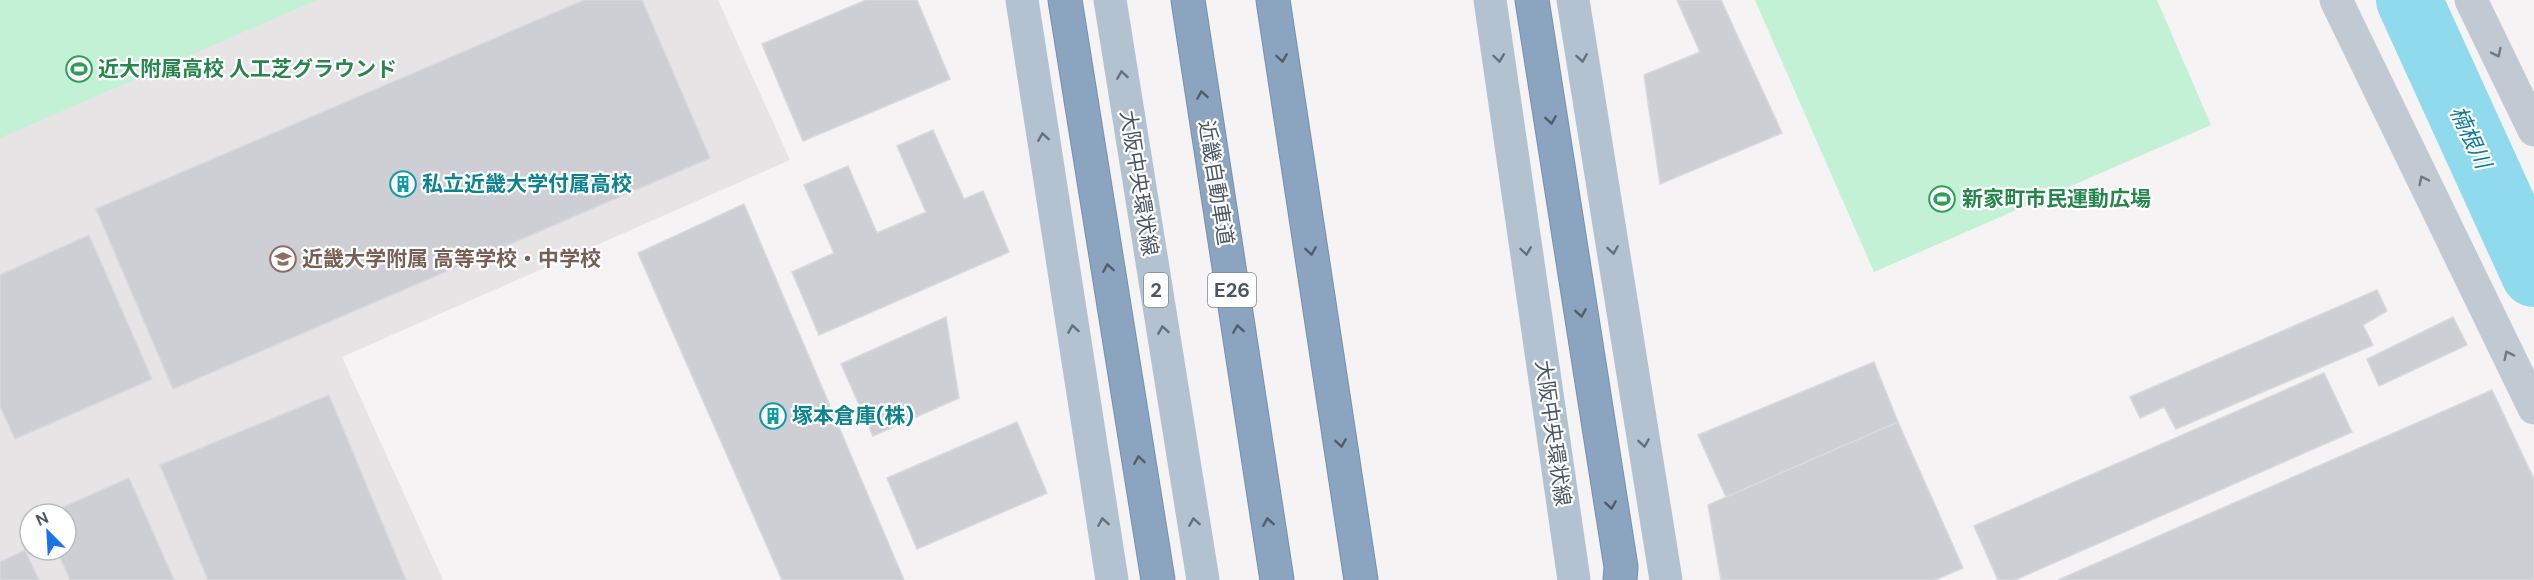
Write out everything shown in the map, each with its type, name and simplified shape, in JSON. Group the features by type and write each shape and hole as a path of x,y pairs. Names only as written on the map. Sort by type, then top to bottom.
{"highway":[{"name":"近畿自動車道","path":"1188,0 1277,580"},
{"path":"1273,0 1361,580"},
{"path":"1532,0 1620,567 1620,580"},
{"path":"1067,12 1158,580"}],"main road":[{"path":"1022,0 1112,580"},
{"name":"大阪中央環状線","path":"1110,0 1203,580"},
{"name":"大阪中央環状線","path":"1490,0 1574,580"},
{"path":"1573,0 1666,580"}],"street":[{"path":"2336,0 2534,408"},
{"path":"2471,0 2534,130"}],"shaded area":[{"name":"近畿大学附属 高等学校・中学校","path":"0,0 718,0 790,160 342,357 443,580 0,580"}],"green space":[{"name":"近大附属高校 人工芝グラウンド","path":"0,0 317,0 0,138"},
{"name":"新家町市民運動広場","path":"1755,0 2157,0 2211,125 1874,272"}],"building":[{"name":"私立近畿大学付属高校","path":"584,0 642,0 710,158 173,389 96,209"},
{"path":"866,0 917,0 950,79 803,141 762,44"},
{"path":"1677,0 1721,0 1782,133 1660,184 1644,75 1700,52"},
{"path":"933,130 964,199 983,191 1009,252 819,335 792,272 834,253 804,185 848,166 877,233 926,212 897,146"},
{"name":"塚本倉庫(株)","path":"744,204 904,580 782,580 638,253"},
{"path":"89,235 152,379 15,439 0,406 0,275"},
{"path":"2377,290 2387,311 2363,325 2373,345 2176,429 2164,407 2140,418 2130,397"},
{"path":"946,317 959,398 873,436 841,364"},
{"path":"2453,317 2467,345 2379,386 2367,359"},
{"path":"1874,362 1898,422 1726,497 1698,435"},
{"path":"2324,373 2352,432 2015,580 1998,580 1974,526"},
{"path":"2492,390 2534,479 2534,580 2058,580"},
{"path":"329,395 406,580 208,580 160,465"},
{"path":"1017,422 1047,493 917,549 887,478"},
{"path":"1898,422 1963,568 1935,580 1721,580 1708,505"},
{"path":"129,478 174,580 70,580 62,562 78,562 78,502 74,502"},
{"path":"18,553 18,562 31,562 39,580 0,580 0,562"}],"waterway":[{"name":"楠根川","path":"2409,0 2534,274"}],"place":[{"name":"近大附属高校 人工芝グラウンド","path":"79,69"},
{"name":"私立近畿大学付属高校","path":"403,184"},
{"name":"新家町市民運動広場","path":"1942,199"},
{"name":"近畿大学附属 高等学校・中学校","path":"283,259"},
{"name":"塚本倉庫(株)","path":"773,416"}]}
